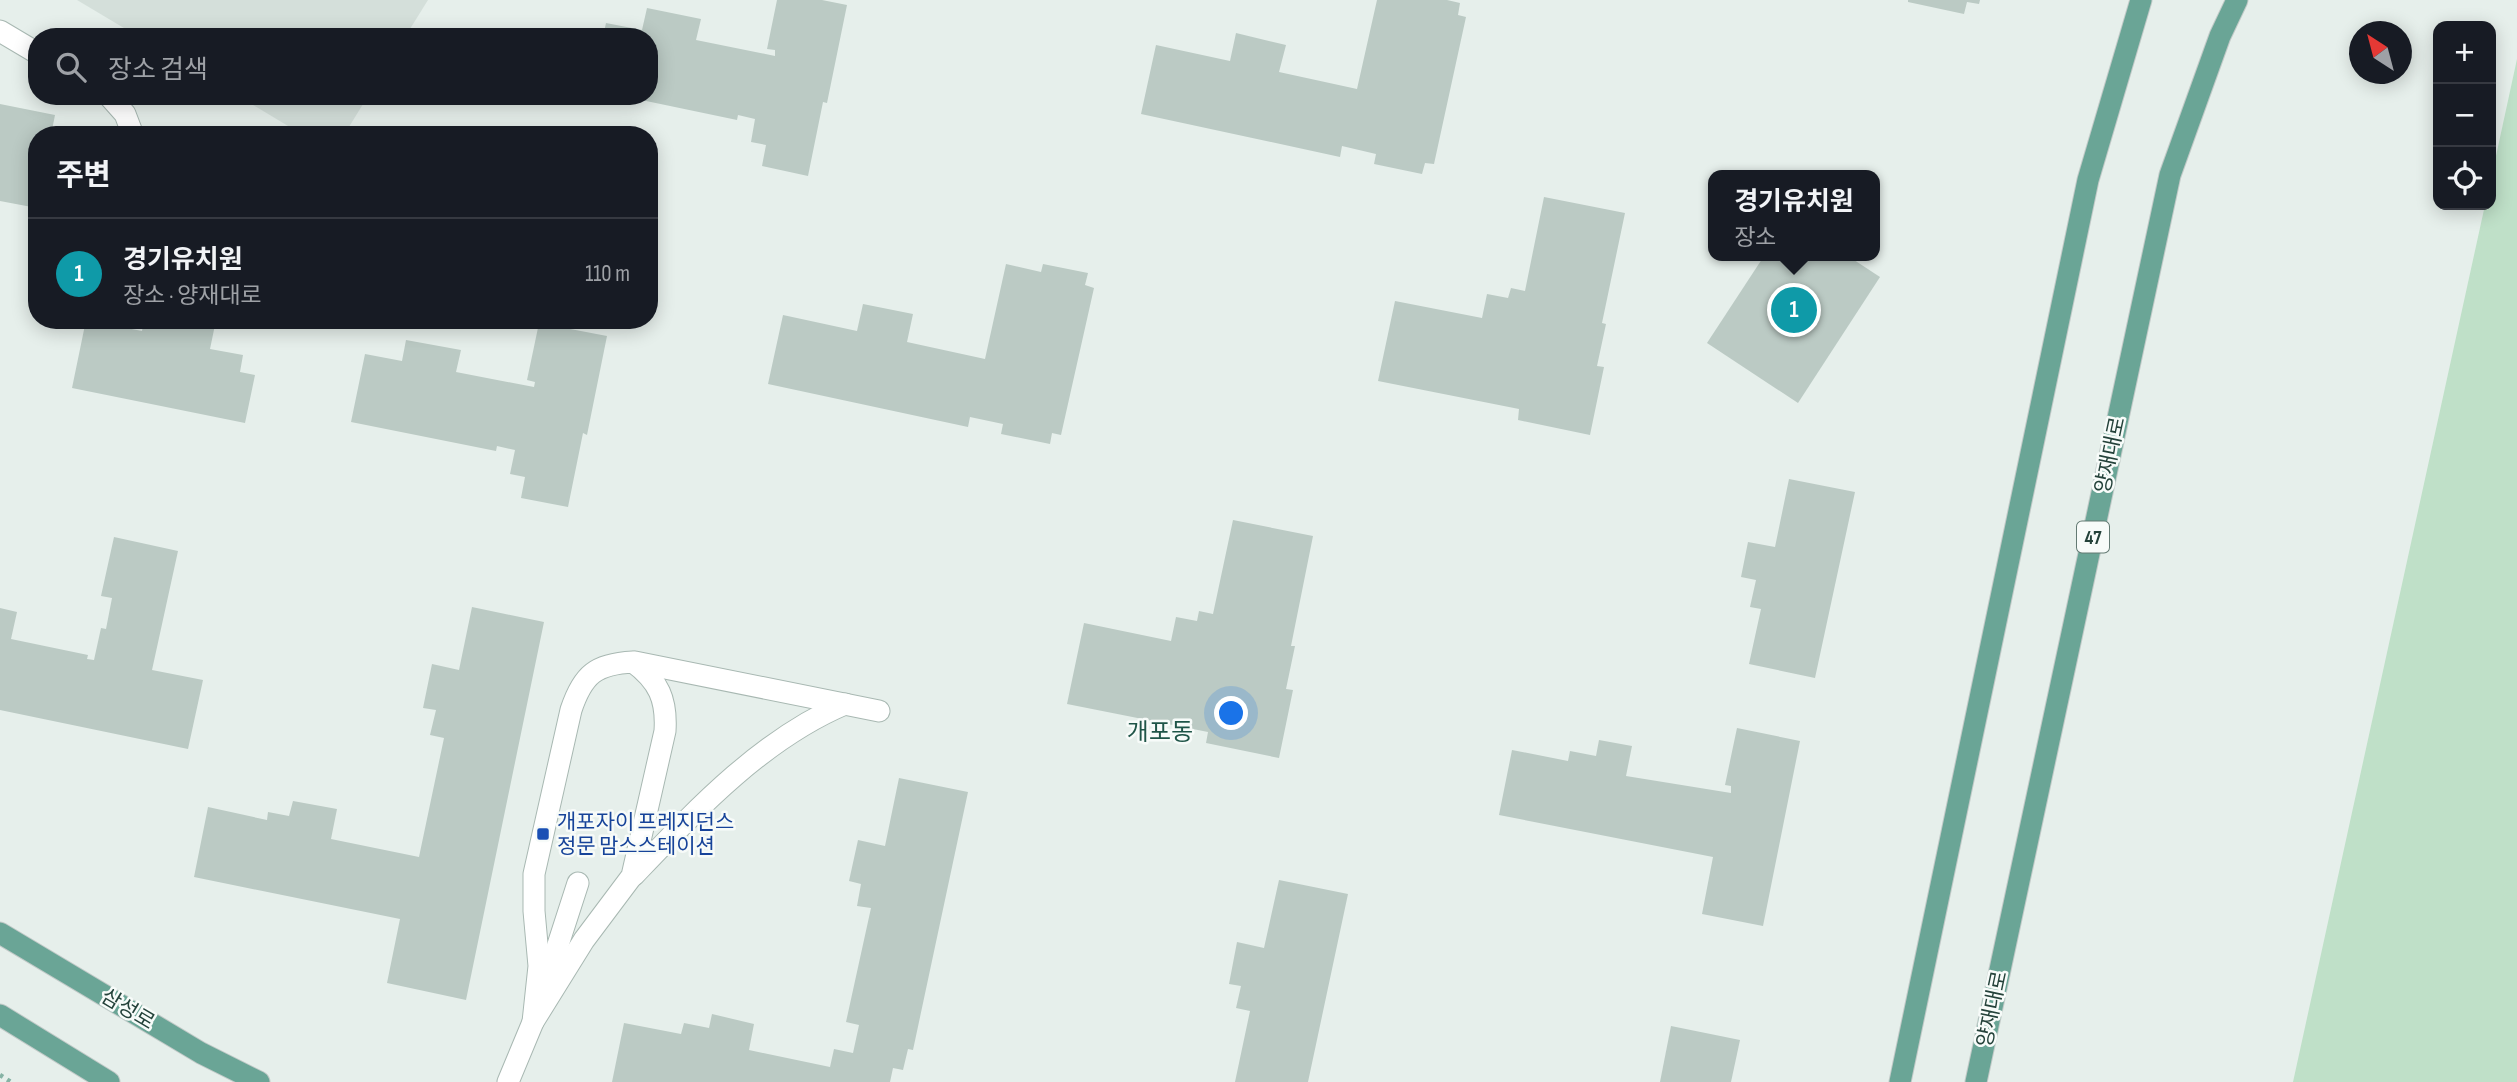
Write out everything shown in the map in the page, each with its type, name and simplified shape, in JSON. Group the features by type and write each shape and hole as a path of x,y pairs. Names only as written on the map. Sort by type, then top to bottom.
{"main road":[{"path":"1900,1082 2088,180 2141,0"},
{"name":"양재대로","path":"1976,1082 2170,174 2220,36 2237,0"},
{"name":"삼성로","path":"0,933 201,1053 259,1082"},
{"path":"0,1015 109,1082"}],"lane":[{"path":"0,31 28,48"},
{"path":"117,105 125,114 129,126"},
{"path":"632,876 665,731 666,710 661,690 650,674 633,662"},
{"path":"533,1022 539,966 534,874 571,710 578,690 592,672 611,663 633,662 879,711"},
{"path":"533,1022 584,940 632,876 729,781 816,716 845,704"},
{"path":"508,1082 533,1022 578,883"}],"path":[{"path":"0,1075 11,1082"}],"shaded area":[{"path":"77,0 428,0 411,28 124,28"},
{"path":"253,105 362,105 350,126 288,126"}],"green space":[{"path":"2517,59 2517,1082 2293,1082 2484,210 2496,210 2496,156"}],"building":[{"path":"777,0 822,0 847,5 827,103 823,102 808,176 762,166 766,145 751,142 755,119 738,115 737,120 658,103 658,28 642,28 647,8 701,19 696,40 775,56 775,50 767,49"},
{"path":"1377,0 1447,0 1460,3 1458,15 1466,17 1434,164 1425,163 1422,174 1374,164 1376,154 1342,146 1340,157 1141,114 1156,45 1230,61 1236,33 1286,45 1279,72 1357,89"},
{"path":"1908,0 1980,0 1979,4 1967,2 1964,14"},
{"path":"606,23 632,28 605,28"},
{"path":"0,104 55,115 53,126 28,126 28,206 0,201"},
{"path":"1544,197 1625,213 1602,323 1606,324 1597,366 1604,367 1590,435 1518,420 1519,409 1378,381 1395,301 1482,318 1487,294 1508,298 1511,288 1525,291"},
{"path":"1761,261 1856,261 1880,277 1798,403 1707,343"},
{"path":"1006,264 1041,272 1043,264 1088,273 1085,285 1094,288 1061,435 1052,433 1050,444 1001,434 1003,424 970,417 968,427 768,384 783,315 857,331 863,304 913,314 907,342 985,359"},
{"path":"84,329 214,329 210,349 243,355 240,372 255,375 245,423 72,388"},
{"path":"538,329 570,329 607,336 587,435 583,433 568,507 521,498 525,477 510,474 515,450 497,446 496,451 351,422 365,354 402,361 406,340 461,350 456,372 534,387 535,382 527,380"},
{"path":"1789,479 1855,492 1815,678 1749,664 1761,609 1750,607 1756,580 1741,577 1748,542 1775,547"},
{"path":"1233,520 1313,536 1291,646 1295,646 1286,689 1293,690 1279,758 1206,743 1208,732 1067,704 1084,623 1171,641 1176,617 1197,621 1199,611 1213,614"},
{"path":"114,537 178,551 152,670 203,680 188,749 0,710 0,608 17,612 11,639 88,655 87,659 94,660 101,628 106,629 112,598 101,596"},
{"path":"472,607 544,622 466,1000 387,983 400,919 194,877 208,807 267,820 268,812 289,816 293,801 337,809 331,839 419,857 444,738 430,735 436,710 423,708 432,664 459,670"},
{"path":"1737,728 1800,741 1763,926 1702,914 1713,857 1499,815 1512,750 1568,761 1570,751 1596,756 1599,740 1632,746 1626,776 1731,793 1731,786 1725,785"},
{"path":"899,778 968,792 913,1050 908,1049 903,1070 893,1068 890,1082 612,1082 624,1023 681,1034 684,1023 709,1028 712,1014 754,1024 749,1050 830,1067 834,1049 853,1053 859,1025 846,1022 871,908 857,906 861,884 849,881 858,840 885,846"},
{"path":"1279,880 1348,894 1308,1082 1235,1082 1250,1011 1236,1008 1241,986 1229,984 1237,942 1264,948"},
{"path":"1671,1026 1740,1040 1731,1082 1660,1082"}],"place":[{"name":"경기유치원","path":"1794,310"},
{"name":"개포자이 프레지던스 정문 맘스스테이션","path":"543,834"}],"district":[{"name":"개포동","path":"1160,732"}]}
